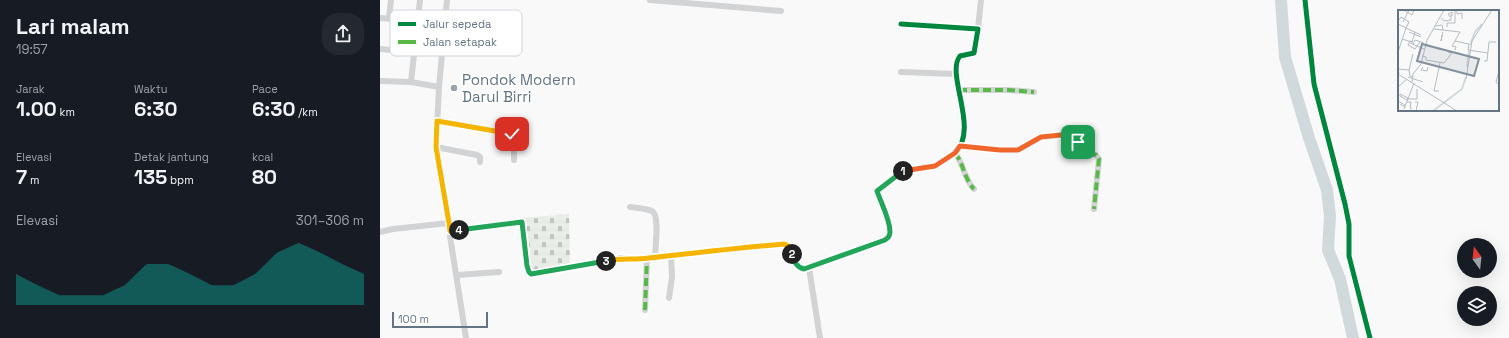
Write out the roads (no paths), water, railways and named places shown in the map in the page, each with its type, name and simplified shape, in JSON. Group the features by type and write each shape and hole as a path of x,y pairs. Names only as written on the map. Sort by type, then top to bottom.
{"street":[{"path":"380,18 389,18 391,0"},
{"path":"419,10 420,0"},
{"path":"446,10 447,0"},
{"path":"650,0 690,2 782,11"},
{"path":"450,231 522,222 527,266 531,274 620,258 647,258 784,244 790,247 798,267 804,269 888,238 890,234 888,221 877,191 900,172 908,169 935,166 955,153 963,141 964,116 959,90 957,62 959,57 962,55 974,53 981,0"},
{"path":"1305,0 1314,84 1345,204 1349,224 1349,256 1370,338"},
{"path":"901,24 978,29"},
{"path":"380,49 390,50"},
{"path":"411,82 413,56"},
{"path":"442,56 436,147 466,338"},
{"path":"901,72 957,74"},
{"path":"380,81 411,82 439,87"},
{"path":"959,90 1013,90 1034,92"},
{"path":"437,121 511,133 514,136 514,160"},
{"path":"960,146 1000,150 1018,150 1041,137 1073,134 1077,138 1081,151 1096,155 1099,159 1094,209"},
{"path":"436,147 477,155 480,157 480,162"},
{"path":"955,153 959,158 967,180 974,189"},
{"path":"630,207 652,211 655,214 657,223 655,257"},
{"path":"380,232 393,229 449,223"},
{"path":"669,298 672,277 671,255"},
{"path":"646,310 647,258"},
{"path":"809,268 820,338"},
{"path":"457,275 498,272"}],"waterway":[{"path":"1281,0 1285,57 1309,138 1327,190 1330,216 1328,250 1340,279 1353,338"}],"place":[{"name":"Pondok Modern Darul Birri","path":"454,88"}]}
